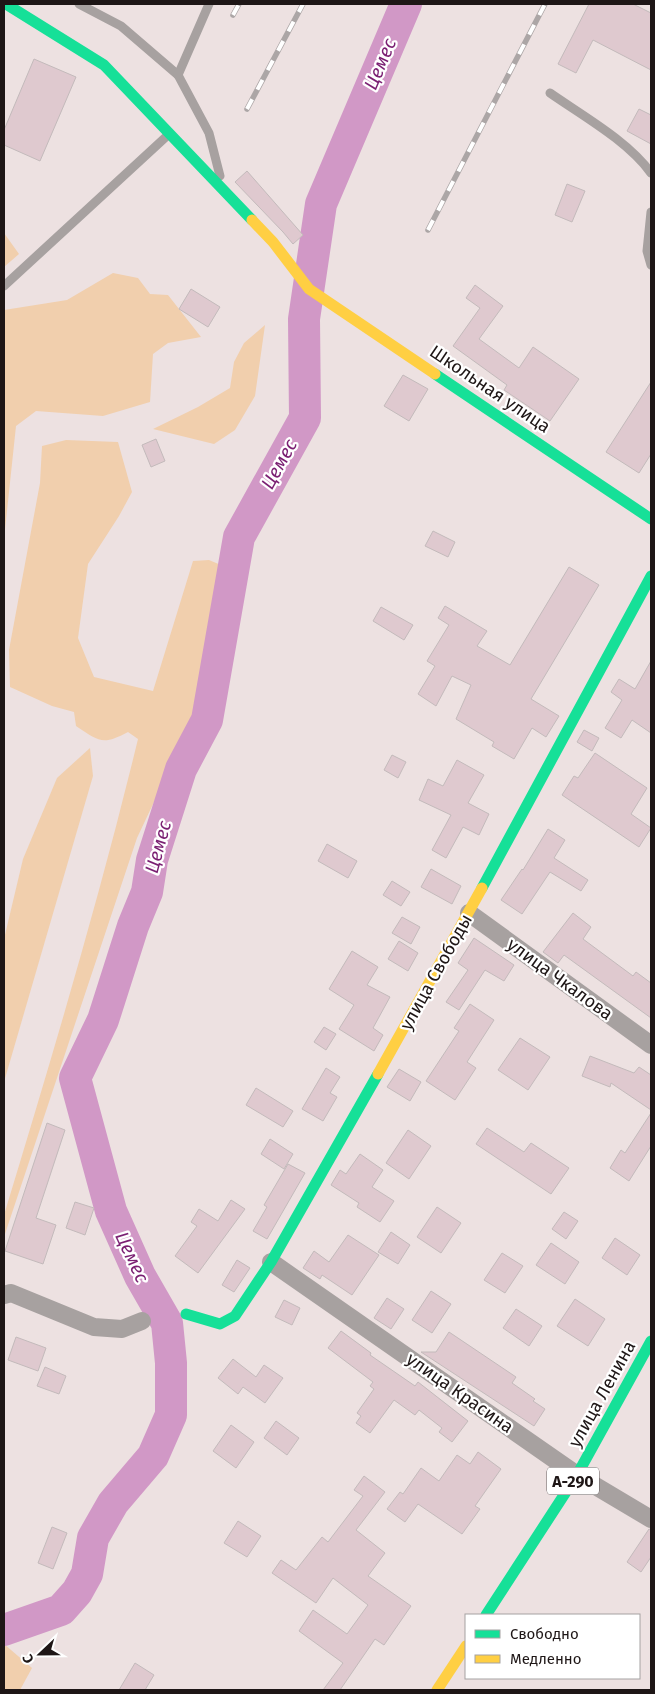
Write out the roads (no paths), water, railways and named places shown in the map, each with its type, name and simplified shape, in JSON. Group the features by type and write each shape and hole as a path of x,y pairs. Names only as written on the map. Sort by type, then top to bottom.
{"main road":[{"name":"Школьная улица","path":"6,4 104,65 273,242 309,289 651,519"},
{"name":"улица Свободы","path":"186,1314 220,1324 235,1316 271,1262 468,914 651,576"},
{"name":"улица Ленина","path":"487,1614 577,1475 651,1341"},
{"path":"438,1690 465,1648"}],"street":[{"name":"улица Чкалова","path":"468,914 651,1045"},
{"name":"улица Красина","path":"271,1262 577,1475 651,1520"},
{"path":"4,1295 11,1293 94,1327 122,1329 142,1321"}],"lane":[{"path":"79,4 121,26 178,75 209,133 224,190"},
{"path":"178,75 209,4"},
{"path":"550,93 630,149 651,173"},
{"path":"4,286 170,133"},
{"path":"651,212 647,250 651,265"}],"waterway":[{"name":"Цемес","path":"4,1630 61,1610 77,1592 87,1574 93,1538 113,1503 153,1456 171,1415 171,1363 167,1323 140,1276 111,1211 75,1078 103,1020 133,926 147,892 152,860 181,769 207,720 239,537 305,418 304,319 321,204 406,4"}],"railway":[{"path":"233,15 239,4"},
{"path":"247,109 303,4"},
{"path":"428,230 545,4"}]}
